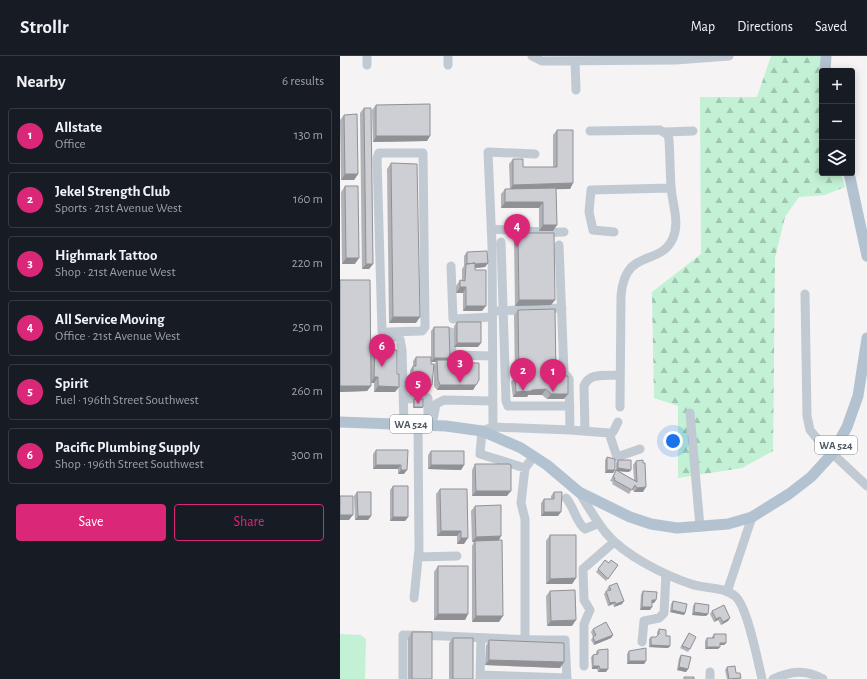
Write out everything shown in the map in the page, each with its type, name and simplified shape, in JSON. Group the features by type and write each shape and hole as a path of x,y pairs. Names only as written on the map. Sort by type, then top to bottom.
{"main road":[{"path":"825,68 826,56"},
{"path":"850,176 867,256"},
{"name":"WA 524","path":"340,422 426,424 482,431 521,448 547,465 579,492 630,518 651,524 677,528 728,524 752,517 789,494 811,477 832,454 847,427 858,396 867,338"}],"street":[{"path":"532,57 542,61 576,61 676,60 729,56"},
{"path":"576,61 576,90"},
{"path":"590,131 654,129 665,132 693,131"},
{"path":"620,407 621,296 623,279 631,267 655,254 670,243 675,230 676,219 671,188 669,140 665,132"},
{"path":"493,427 492,245 488,152 535,154"},
{"path":"388,332 422,331 425,326 423,153 379,153 377,158 382,331 388,332 400,339 402,350 404,424"},
{"path":"614,232 593,230 590,212 591,190 671,188"},
{"path":"491,229 526,230 536,233 564,232"},
{"path":"501,242 505,381 506,401 508,406 570,406"},
{"path":"559,245 564,373 569,379 570,430"},
{"path":"451,266 453,318 492,314 503,310 562,308"},
{"path":"805,294 807,416 810,430 818,442 867,486"},
{"path":"451,332 452,352 454,355 492,356"},
{"path":"585,431 584,386 586,380 591,377 620,375"},
{"path":"492,381 505,381"},
{"path":"404,399 428,398 414,598"},
{"path":"426,424 436,404 444,400 492,401"},
{"path":"690,414 700,527"},
{"path":"525,468 480,454 482,431 493,427 570,430 609,434 613,432 618,422"},
{"path":"609,434 617,457 640,449"},
{"path":"525,641 525,519 521,503 525,468 533,457"},
{"path":"579,492 599,523 614,542 633,556 666,574 696,586 731,594 744,609 762,679"},
{"path":"566,498 573,506 582,526 585,529 599,523"},
{"path":"731,594 752,517"},
{"path":"584,666 584,624 590,610 584,600 583,569 614,542"},
{"path":"418,557 457,556"},
{"path":"642,642 644,620 658,618 664,613 666,574"},
{"path":"403,679 403,635 481,638 525,641 565,640 567,678 480,677 481,638"},
{"path":"773,679 789,672 801,671 814,674 822,679"}],"green space":[{"path":"771,56 820,56 819,176 842,176 845,187 825,195 799,197 785,217 775,258 773,451 742,468 678,478 678,406 654,398 652,292 701,254 700,97 757,97"},
{"path":"340,634 361,635 366,639 365,679 340,679"}],"building":[{"path":"430,104 430,136 376,136 376,105"},
{"path":"364,108 371,108 373,264 366,264"},
{"path":"357,114 358,174 345,174 344,115"},
{"path":"557,130 573,130 573,183 513,185 513,159 523,159 523,167 557,167"},
{"path":"391,163 417,164 420,317 393,317"},
{"path":"345,186 358,186 359,258 346,258"},
{"path":"556,188 557,225 543,225 543,202 505,202 505,189"},
{"path":"518,233 554,233 555,300 519,300"},
{"path":"487,251 488,263 467,264 467,252"},
{"path":"475,263 475,270 486,270 486,306 466,306 466,287 460,287 460,280 465,281 466,264"},
{"path":"340,280 370,280 371,386 340,386"},
{"path":"555,309 556,376 568,376 568,394 551,394 546,389 516,392 515,376 519,376 518,310"},
{"path":"457,322 481,322 481,343 457,343"},
{"path":"434,327 449,327 450,358 434,358"},
{"path":"375,349 397,350 397,374 399,374 399,387 378,386 378,377 374,377"},
{"path":"416,357 431,357 431,364 434,364 432,385 413,385 413,366 416,366"},
{"path":"437,360 465,360 465,363 479,363 479,380 476,385 440,385 438,380"},
{"path":"414,399 423,399 423,407 414,407"},
{"path":"376,450 408,450 407,470 401,470 401,465 376,465"},
{"path":"431,451 464,451 464,465 431,465"},
{"path":"607,457 615,459 615,470 607,470"},
{"path":"618,460 631,460 631,470 618,468"},
{"path":"643,460 643,463 645,463 646,487 637,488 635,485 632,490 614,480 615,478 613,477 616,470 637,482 636,461"},
{"path":"475,464 511,465 511,491 476,491"},
{"path":"393,486 408,486 408,517 393,517"},
{"path":"440,489 467,489 468,538 461,538 461,531 441,531"},
{"path":"357,492 371,492 371,516 358,516"},
{"path":"554,492 562,492 561,512 544,512 544,499 554,499"},
{"path":"340,496 353,496 353,515 340,515"},
{"path":"501,505 501,536 476,537 475,506"},
{"path":"550,535 576,535 576,578 550,579"},
{"path":"502,540 503,616 476,616 475,541"},
{"path":"605,560 609,563 611,560 618,565 608,579 598,569"},
{"path":"438,566 468,566 468,614 438,614"},
{"path":"617,583 624,601 616,604 615,602 610,603 606,591 611,590 609,586"},
{"path":"575,590 576,620 551,621 550,591"},
{"path":"643,591 657,592 656,600 652,600 652,607 642,607"},
{"path":"673,601 687,604 685,613 672,610"},
{"path":"695,603 709,605 708,614 694,612"},
{"path":"724,605 730,618 723,622 720,617 716,619 712,611"},
{"path":"606,622 613,635 595,642 593,637 596,635 593,629"},
{"path":"659,629 666,630 666,636 670,636 670,646 651,645 651,637 656,637 659,634"},
{"path":"412,632 432,632 432,679 412,679"},
{"path":"689,633 696,637 690,649 682,646"},
{"path":"714,634 726,634 726,643 720,643 720,647 707,647 707,638 714,638"},
{"path":"453,638 473,638 473,679 453,679"},
{"path":"489,640 564,643 564,662 489,660"},
{"path":"646,648 646,661 629,661 629,651"},
{"path":"608,649 608,669 600,669 599,666 593,666 593,655 598,654 598,650"},
{"path":"681,655 691,657 688,669 679,667"},
{"path":"735,666 736,673 740,673 741,678 729,679 727,667"},
{"path":"684,677 694,677 694,679 684,679"}],"place":[{"name":"All Service Moving","path":"517,247"},
{"name":"Pacific Plumbing Supply","path":"382,367"},
{"name":"Highmark Tattoo","path":"460,383"},
{"name":"Jekel Strength Club","path":"523,391"},
{"name":"Allstate","path":"553,392"},
{"name":"Spirit","path":"418,404"}]}
